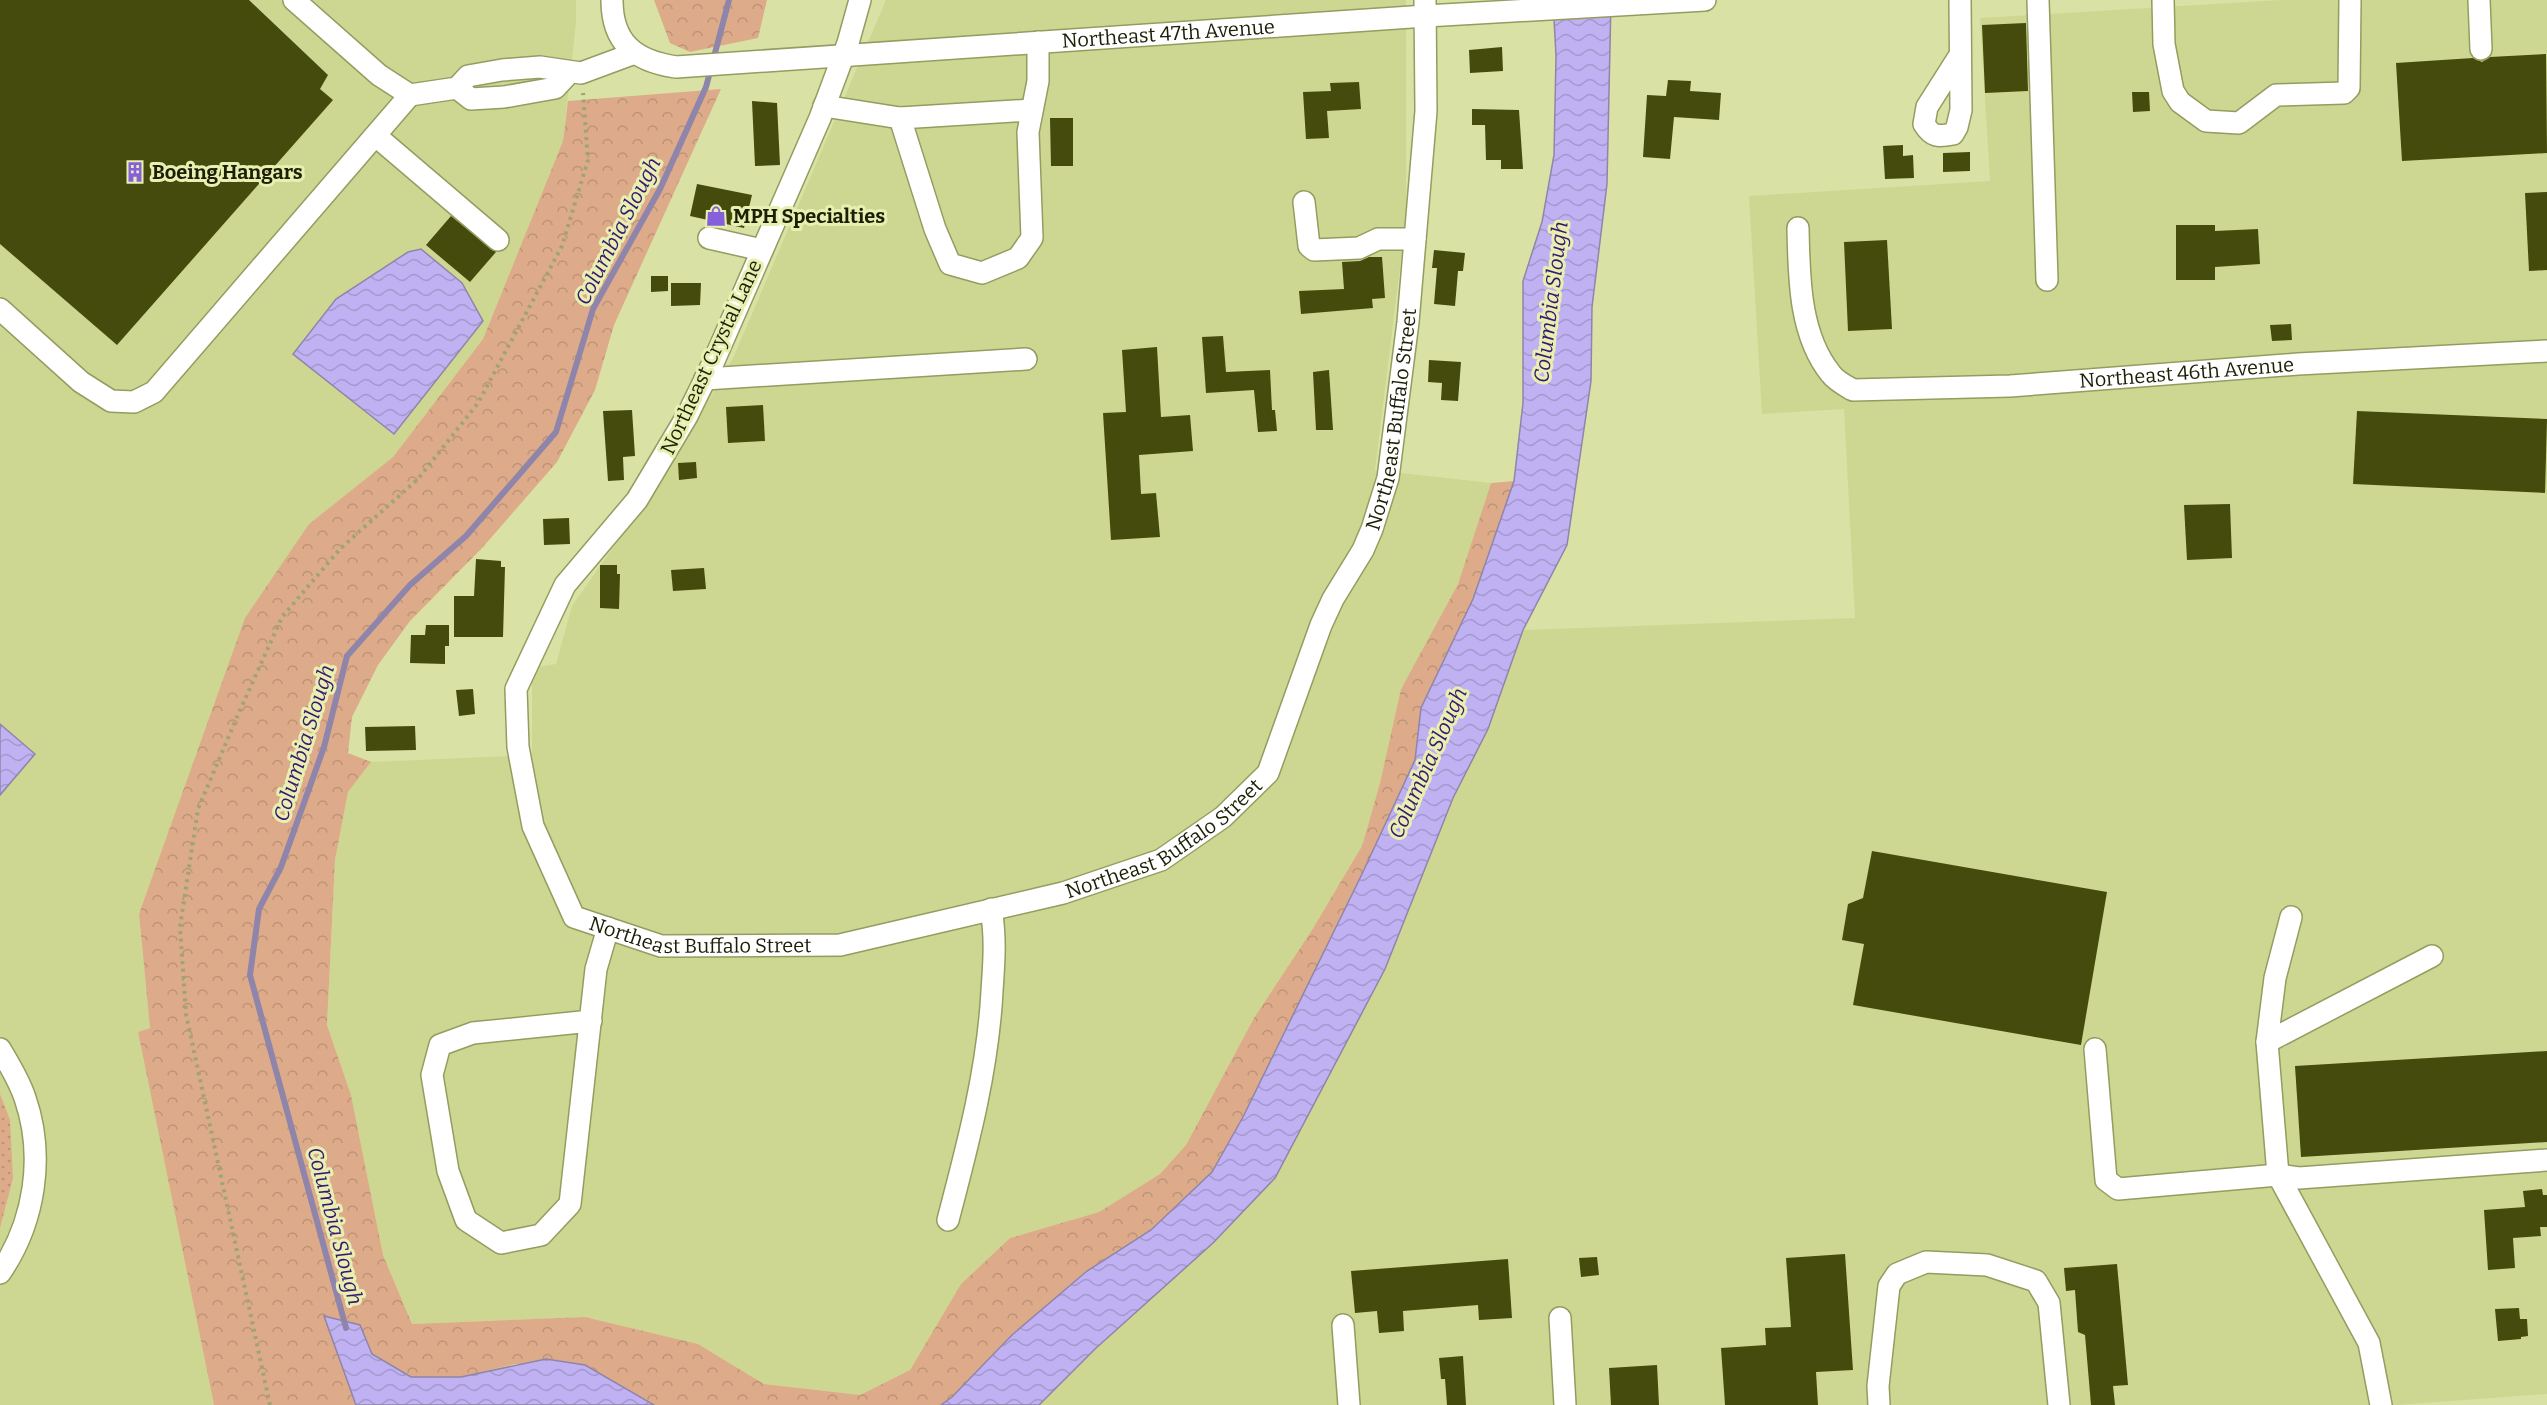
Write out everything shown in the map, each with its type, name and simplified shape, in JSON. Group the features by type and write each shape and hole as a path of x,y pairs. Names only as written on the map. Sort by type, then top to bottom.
{"street":[{"path":"294,0 379,75 410,95 457,88 468,76 502,70 540,67 575,73 635,53 617,34 612,0"},
{"name":"Northeast Crystal Lane","path":"521,760 518,747 516,689 565,585 638,500 705,380 824,106 843,56 860,0"},
{"name":"Northeast 47th Avenue","path":"635,53 648,61 664,65 693,67 1038,42 1426,8 1534,9 1705,0"},
{"path":"1960,0 1960,55"},
{"path":"2038,0 2047,280"},
{"path":"2163,0 2164,44 2173,91 2180,102 2206,122 2240,123 2276,95 2343,93 2349,88 2350,0"},
{"path":"2479,0 2481,50"},
{"name":"Northeast Buffalo Street","path":"521,760 533,826 574,917 661,945 840,945 1063,893 1161,860 1224,818 1268,773 1321,625 1333,599 1363,550 1381,506 1388,478 1416,238 1426,111 1426,8"},
{"path":"900,118 935,229 950,264 982,273 1018,258 1032,238 1028,132 1038,81 1038,42"},
{"path":"0,309 81,381 111,401 134,402 154,392 410,95"},
{"path":"824,106 900,118 1032,110"},
{"path":"376,136 498,240"},
{"path":"1305,202 1309,246 1314,250 1359,248 1378,239 1416,238"},
{"name":"Northeast 46th Avenue","path":"1798,228 1799,277 1807,324 1816,351 1832,376 1853,390 2010,386 2298,364 2547,351"},
{"path":"709,238 762,250"},
{"path":"705,380 1026,359"},
{"path":"948,1220 975,1119 990,1032 996,935 991,909"},
{"path":"2291,917 2275,978 2267,1042 2278,1174 2369,1342 2381,1405"},
{"path":"591,1021 473,1033 440,1045 432,1075 448,1171 466,1220 501,1243 541,1235 570,1204 591,1021 596,969 608,928"},
{"path":"2267,1042 2432,956"},
{"path":"0,1048 25,1098 34,1136 36,1166 24,1228 10,1259 0,1273"},
{"path":"2095,1049 2106,1180 2118,1188 2278,1174 2299,1178 2547,1160"},
{"path":"1879,1405 1878,1386 1889,1286 1897,1274 1926,1262 1987,1265 2036,1281 2049,1303 2059,1405"},
{"path":"1560,1318 1565,1405"},
{"path":"1343,1325 1349,1405"}],"path":[{"path":"270,1405 186,1014 180,927 198,809 282,617 340,549 418,479 477,403 562,246 588,160 575,73"}],"shaded area":[{"path":"0,0 576,0 576,22 563,141 483,339 393,457 309,524 139,914 150,1028 138,1032 214,1405 0,1405"},
{"path":"886,0 1406,0 1406,219 1375,470 1491,483 1458,584 1401,689 1380,783 1362,846 1312,930 1254,1018 1186,1145 1160,1174 1099,1212 1010,1238 961,1284 910,1370 860,1395 764,1384 698,1344 585,1317 412,1324 383,1255 351,1095 327,1025 335,860 348,792 371,762 532,755 532,668 556,664 572,606 671,465 734,356"},
{"path":"2280,0 2547,0 2547,1394 2397,1405 1039,1405 1095,1349 1213,1243 1275,1178 1385,969 1453,798 1488,729 1523,630 1855,618 1844,409 1762,414 1749,196 1990,181 1980,18"}],"green space":[{"path":"654,0 767,0 758,38 690,52 670,43"},
{"path":"721,89 614,325 595,390 557,462 483,547 410,621 378,665 352,717 348,753 371,762 348,792 335,860 327,1025 351,1095 383,1255 412,1324 585,1317 698,1344 764,1384 860,1395 910,1370 961,1284 1010,1238 1099,1212 1160,1174 1186,1145 1254,1018 1312,930 1362,846 1380,783 1401,689 1458,584 1491,483 1514,481 1473,599 1421,708 1415,760 1243,1117 1212,1172 1151,1230 1087,1271 1012,1335 952,1397 941,1405 654,1405 585,1365 515,1364 461,1377 411,1377 372,1354 360,1325 325,1316 356,1405 214,1405 138,1032 150,1028 139,914 245,618 309,524 393,457 483,339 563,141 568,101"},
{"path":"0,1094 10,1120 13,1178 0,1228"}],"water":[{"path":"1553,0 1611,0 1607,184 1592,307 1591,381 1567,545 1523,630 1488,729 1453,798 1385,969 1275,1178 1213,1243 1095,1349 1039,1405 941,1405 952,1397 1012,1335 1087,1271 1151,1230 1212,1172 1243,1117 1415,760 1421,708 1473,599 1514,481 1523,403 1523,281 1542,222 1554,155 1556,56"},
{"path":"421,249 462,283 483,321 394,434 293,354 336,299 408,252"},
{"path":"0,724 35,754 0,795"},
{"path":"324,1316 360,1325 372,1354 411,1377 461,1377 546,1359 585,1365 654,1405 356,1405"}],"building":[{"name":"Boeing Hangars","path":"0,0 249,0 328,75 320,89 333,100 117,345 0,244"},
{"path":"2026,23 2028,91 1985,93 1982,25"},
{"path":"1502,47 1503,71 1470,73 1469,50"},
{"path":"2546,54 2547,153 2402,161 2396,63 2473,58 2482,62 2490,57"},
{"path":"1668,80 1691,81 1690,91 1721,93 1719,120 1674,117 1670,159 1643,157 1647,95 1666,96"},
{"path":"1359,82 1361,109 1327,111 1329,138 1306,139 1303,92 1331,91 1330,83"},
{"path":"2132,92 2149,92 2150,111 2133,112"},
{"path":"752,101 777,103 780,165 755,166"},
{"path":"1472,109 1519,110 1523,169 1501,169 1501,160 1486,160 1485,125 1472,125"},
{"path":"1050,118 1073,118 1073,166 1051,166"},
{"path":"1903,145 1903,156 1913,155 1914,178 1885,179 1883,146"},
{"path":"1970,152 1970,171 1943,172 1943,153"},
{"path":"697,184 752,195 744,228 690,216"},
{"path":"2547,192 2547,270 2529,271 2525,193"},
{"path":"451,216 496,252 470,282 426,245"},
{"path":"2176,225 2215,225 2215,231 2258,229 2260,264 2215,267 2215,280 2176,280"},
{"path":"1887,240 1892,329 1848,331 1844,242"},
{"path":"1434,250 1465,253 1463,271 1458,271 1455,306 1434,304 1437,268 1432,268"},
{"path":"1369,257 1382,257 1385,298 1372,299 1373,308 1301,314 1299,291 1344,289 1342,262 1360,261"},
{"path":"651,276 668,276 668,291 651,292"},
{"path":"671,283 701,283 700,305 671,306"},
{"path":"2291,324 2292,340 2272,341 2270,325"},
{"path":"1223,336 1226,372 1270,370 1272,410 1275,410 1277,431 1258,432 1254,390 1206,393 1202,337"},
{"path":"1157,347 1161,417 1190,415 1193,451 1139,455 1141,494 1156,493 1160,537 1111,540 1103,413 1126,412 1122,350"},
{"path":"1429,360 1461,362 1458,401 1441,400 1442,383 1428,382"},
{"path":"1329,370 1333,430 1316,430 1313,372"},
{"path":"763,405 765,441 728,443 726,407"},
{"path":"632,410 635,456 623,457 624,480 608,481 603,411"},
{"path":"2357,411 2547,419 2545,493 2353,484"},
{"path":"696,462 697,478 679,480 678,463"},
{"path":"2230,504 2232,558 2187,560 2184,505"},
{"path":"569,518 570,544 544,545 543,519"},
{"path":"476,559 501,561 501,567 505,567 503,637 454,637 454,596 474,596"},
{"path":"600,565 617,565 617,574 620,574 619,609 600,608"},
{"path":"704,568 706,589 673,591 671,570"},
{"path":"426,625 449,625 449,646 445,646 445,664 410,663 411,635 425,635"},
{"path":"473,689 475,714 459,716 456,690"},
{"path":"415,726 416,750 366,751 365,727"},
{"path":"1872,851 2107,892 2081,1045 1853,1005 1864,944 1842,940 1848,904 1863,898"},
{"path":"2547,1051 2547,1142 2301,1157 2295,1066"},
{"path":"2542,1189 2543,1195 2547,1195 2547,1227 2540,1227 2541,1236 2513,1238 2515,1268 2488,1270 2484,1210 2525,1207 2523,1191"},
{"path":"1845,1254 1853,1370 1816,1372 1818,1405 1725,1405 1721,1348 1766,1345 1765,1328 1791,1327 1786,1258"},
{"path":"1597,1257 1599,1275 1581,1277 1579,1258"},
{"path":"1508,1259 1512,1318 1479,1320 1478,1305 1403,1311 1404,1331 1379,1333 1377,1311 1355,1313 1351,1271"},
{"path":"2117,1264 2128,1385 2113,1386 2115,1405 2091,1405 2085,1335 2078,1332 2075,1290 2066,1291 2064,1268"},
{"path":"2519,1308 2520,1319 2527,1319 2528,1336 2521,1337 2521,1339 2498,1341 2495,1309"},
{"path":"1463,1356 1466,1405 1447,1405 1445,1379 1441,1379 1439,1358"},
{"path":"1657,1365 1659,1405 1611,1405 1609,1368"}],"waterway":[{"name":"Columbia Slough","path":"346,1328 250,975 259,909 281,867 324,747 347,656 410,585 466,536 556,432 593,309 660,189 706,87 729,0"}],"place":[{"name":"Boeing Hangars","path":"135,172"},
{"name":"MPH Specialties","path":"716,216"}]}
